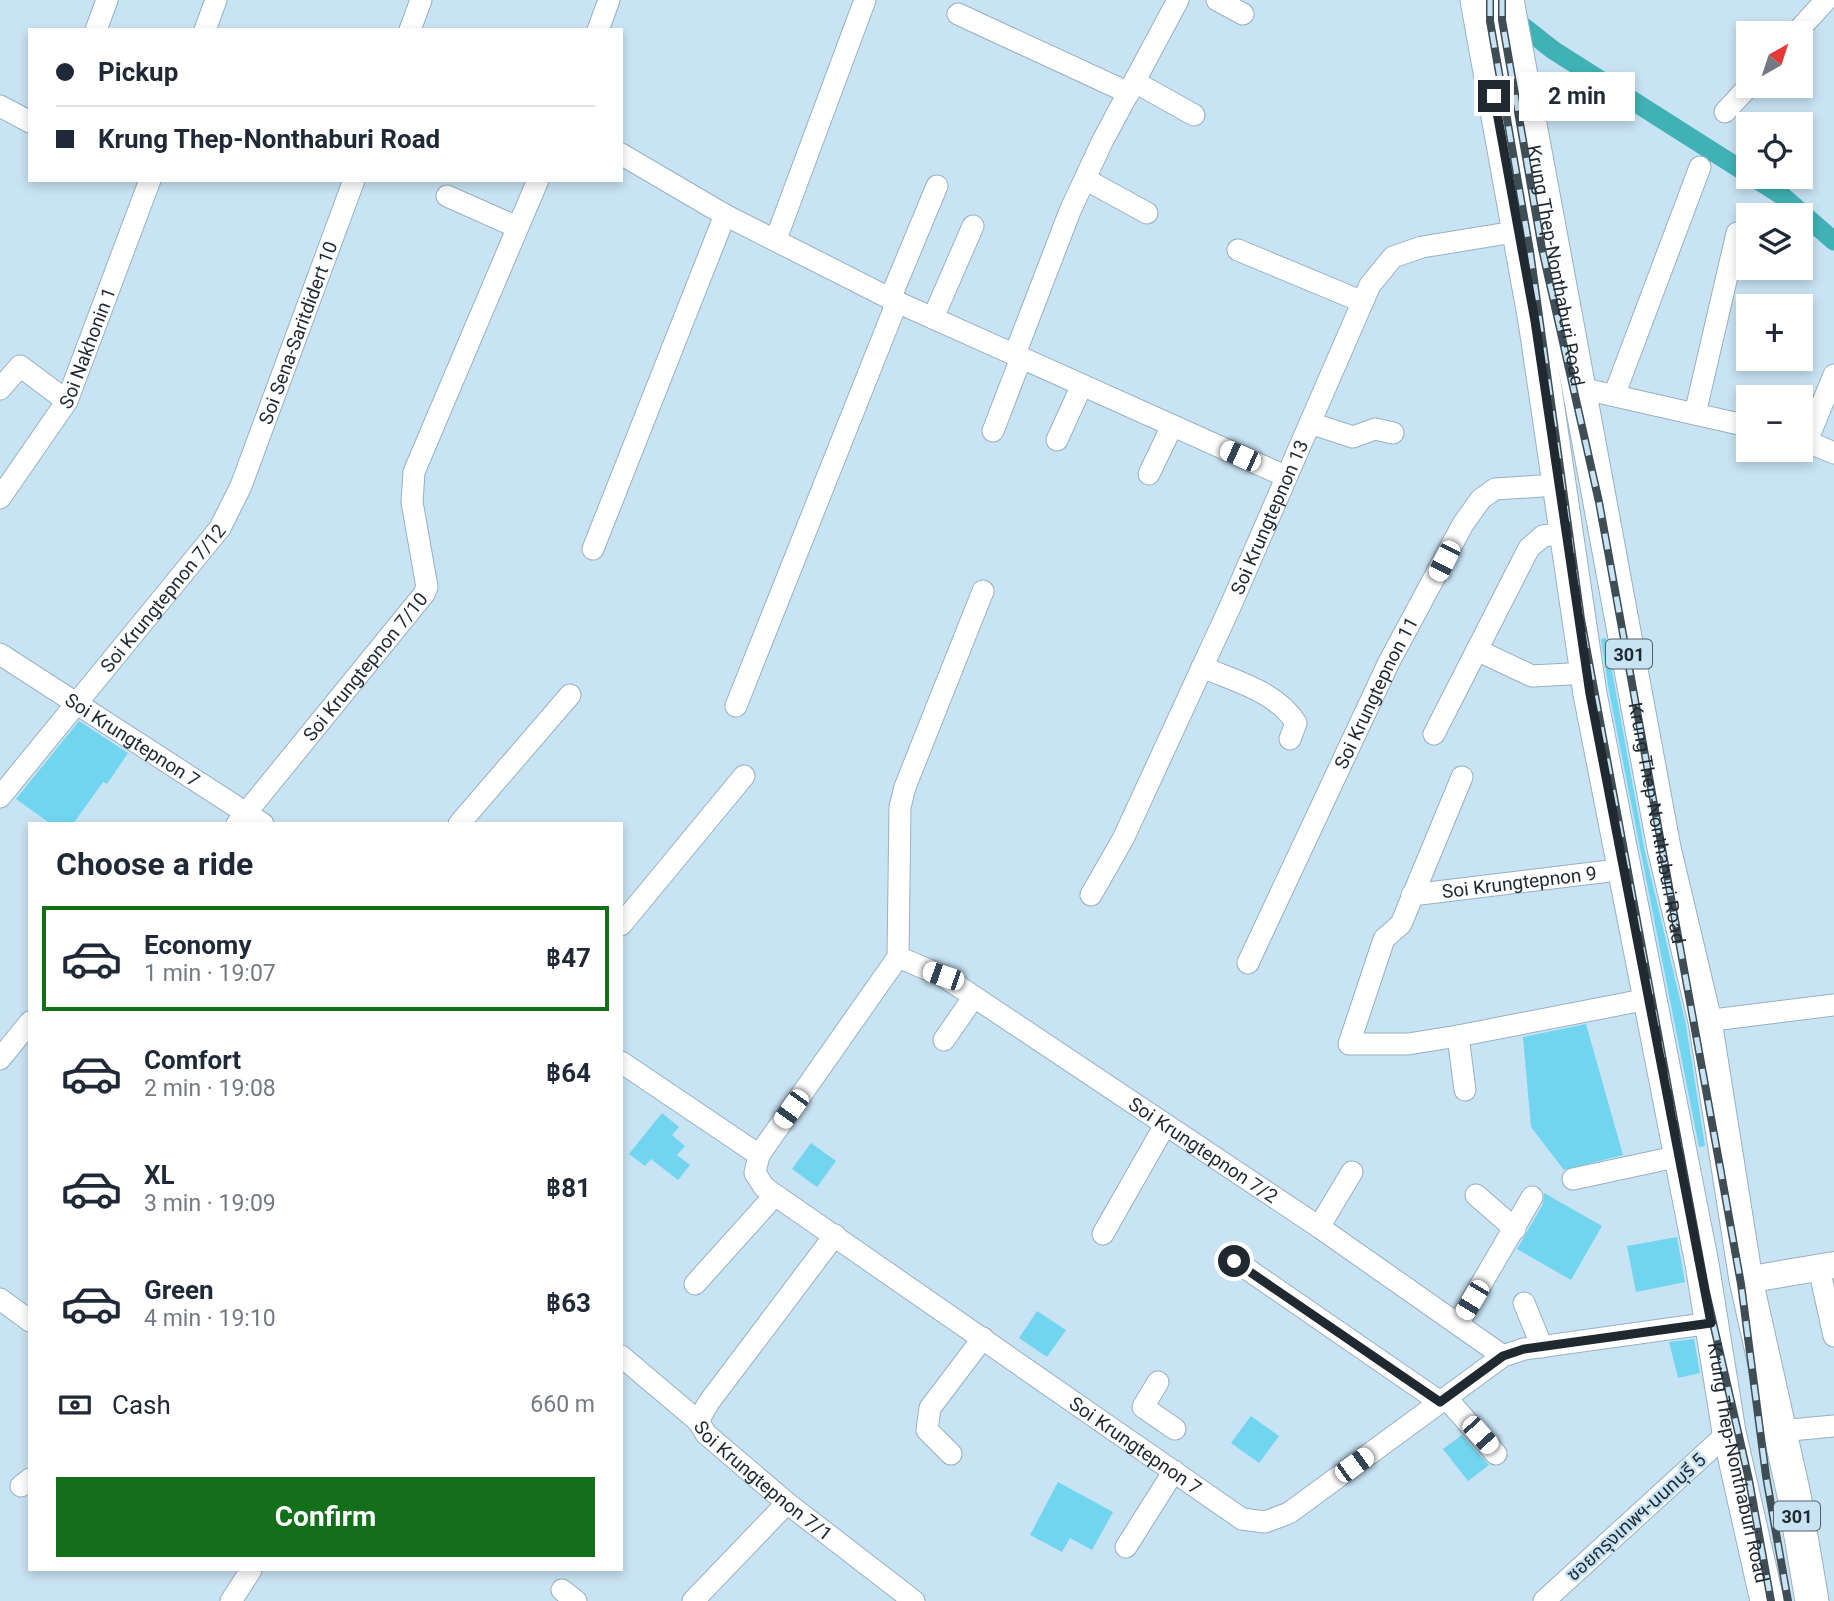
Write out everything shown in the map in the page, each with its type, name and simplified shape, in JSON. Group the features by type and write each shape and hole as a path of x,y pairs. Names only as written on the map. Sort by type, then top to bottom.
{"main road":[{"name":"Krung Thep-Nonthaburi Road","path":"1494,10 1520,231 1588,673 1680,1156 1729,1432 1768,1601"},
{"name":"Krung Thep-Nonthaburi Road","path":"1494,10 1580,388 1664,848 1705,1021 1746,1280 1780,1431 1812,1596"},
{"path":"1749,1521 1771,1524 1796,1510"},
{"path":"1768,1601 1796,1586 1812,1596"}],"street":[{"path":"97,28 107,0"},
{"path":"206,28 216,0"},
{"path":"411,28 421,0"},
{"path":"599,28 609,0"},
{"path":"776,239 865,0"},
{"path":"993,431 1018,356 1085,179 1178,0"},
{"path":"1217,0 1242,14"},
{"path":"1807,21 1826,0"},
{"path":"958,14 1194,115"},
{"path":"1725,113 1738,98"},
{"path":"0,106 28,121"},
{"path":"623,155 725,215 893,300 1285,476"},
{"path":"1615,393 1700,167"},
{"path":"1085,179 1147,213"},
{"name":"Soi Nakhonin 1","path":"0,498 66,401 148,182"},
{"name":"Soi Sena-Saritdidert 10","path":"241,486 353,182"},
{"name":"Soi Krungtepnon 7/10","path":"249,820 424,594 427,587 412,502 414,472 537,182"},
{"path":"736,706 937,186"},
{"path":"447,196 517,227"},
{"path":"593,549 725,215"},
{"path":"933,318 972,226"},
{"name":"Soi Krungtepnon 13","path":"1091,895 1123,839 1202,667 1370,285 1393,257 1422,247 1520,231"},
{"path":"1695,414 1736,237"},
{"path":"1238,250 1363,302"},
{"path":"6,381 20,366 66,401"},
{"path":"1813,420 1834,375"},
{"path":"1057,440 1082,385"},
{"path":"1580,388 1615,393 1736,423"},
{"path":"1310,424 1353,437 1375,429 1393,433"},
{"path":"1149,474 1172,426"},
{"path":"1813,444 1834,453"},
{"name":"Soi Krungtepnon 11","path":"1248,963 1389,662 1463,524 1481,499 1495,489 1557,485"},
{"name":"Soi Krungtepnon 7/12","path":"0,797 74,702 220,528 241,486"},
{"path":"1434,734 1479,651 1529,548 1543,536 1566,533"},
{"path":"623,1063 759,1155 898,957 903,797 982,591"},
{"path":"1479,651 1532,676 1588,673"},
{"name":"Soi Krungtepnon 7","path":"0,653 249,820"},
{"path":"1202,667 1267,695 1290,713 1296,723 1290,739"},
{"path":"461,822 570,695"},
{"path":"623,923 744,776"},
{"path":"1462,777 1401,924 1384,939 1349,1044 1408,1044 1648,999"},
{"name":"Soi Krungtepnon 9","path":"1412,895 1626,869"},
{"name":"Soi Krungtepnon 7/2","path":"898,957 943,976 1319,1227 1503,1356"},
{"path":"944,1040 973,998"},
{"path":"1705,1021 1834,1005"},
{"path":"0,1059 28,1024"},
{"path":"1458,1036 1465,1090"},
{"path":"1103,1234 1165,1125"},
{"name":"Soi Krungtepnon 7","path":"759,1155 755,1173 764,1187 1242,1519 1265,1522 1289,1513 1503,1356 1542,1347 1711,1323"},
{"path":"1573,1178 1680,1156"},
{"path":"1319,1227 1352,1172"},
{"path":"695,1284 775,1195"},
{"path":"1476,1195 1515,1229"},
{"path":"1458,1324 1532,1197"},
{"name":"Soi Krungtepnon 7/1","path":"835,1235 698,1421 706,1434 787,1503 914,1601"},
{"path":"1234,1261 1443,1400 1496,1454"},
{"path":"1746,1280 1827,1266 1834,1336"},
{"path":"0,1299 28,1320"},
{"path":"1524,1303 1542,1347"},
{"path":"951,1454 927,1430 926,1421 930,1408 983,1338"},
{"path":"623,1358 698,1421"},
{"path":"1124,1436 1158,1382"},
{"path":"1143,1407 1175,1429"},
{"path":"1780,1431 1834,1426"},
{"name":"ซอยกรุงเทพฯ-นนทบุรี 5","path":"1544,1601 1729,1432"},
{"path":"1126,1547 1174,1471"},
{"path":"693,1601 787,1503"},
{"path":"231,1601 250,1571"}],"building":[{"path":"1606,638 1645,852 1686,1025 1705,1146 1699,1147 1609,691 1601,639"},
{"path":"79,721 128,753 107,784 103,782 74,822 48,822 16,799"},
{"path":"1586,1024 1623,1155 1564,1170 1531,1127 1523,1037"},
{"path":"662,1113 679,1127 672,1135 685,1146 677,1155 690,1165 678,1180 651,1159 645,1166 629,1154"},
{"path":"811,1143 836,1161 817,1187 792,1169"},
{"path":"1544,1193 1602,1226 1571,1280 1517,1249 1543,1204"},
{"path":"1677,1237 1685,1282 1636,1292 1627,1246"},
{"path":"1037,1311 1066,1330 1047,1357 1019,1338"},
{"path":"1694,1339 1700,1373 1678,1378 1669,1342"},
{"path":"1251,1416 1279,1436 1259,1463 1231,1443"},
{"path":"1462,1435 1489,1465 1468,1481 1443,1449"},
{"path":"1058,1482 1113,1512 1092,1550 1070,1538 1062,1552 1030,1535"}],"waterway":[{"path":"1510,16 1553,50 1736,166"},
{"path":"1772,189 1834,241"}],"railway":[{"path":"1490,0 1490,21 1530,251 1581,619 1706,1292 1749,1480 1771,1601"},
{"path":"1502,0 1502,20 1542,249 1599,502 1741,1284 1766,1476 1788,1601"}],"route":[{"path":"1234,1261 1440,1402 1503,1356 1524,1349 1711,1323 1702,1264 1590,694 1557,485 1535,321 1494,96"}]}
